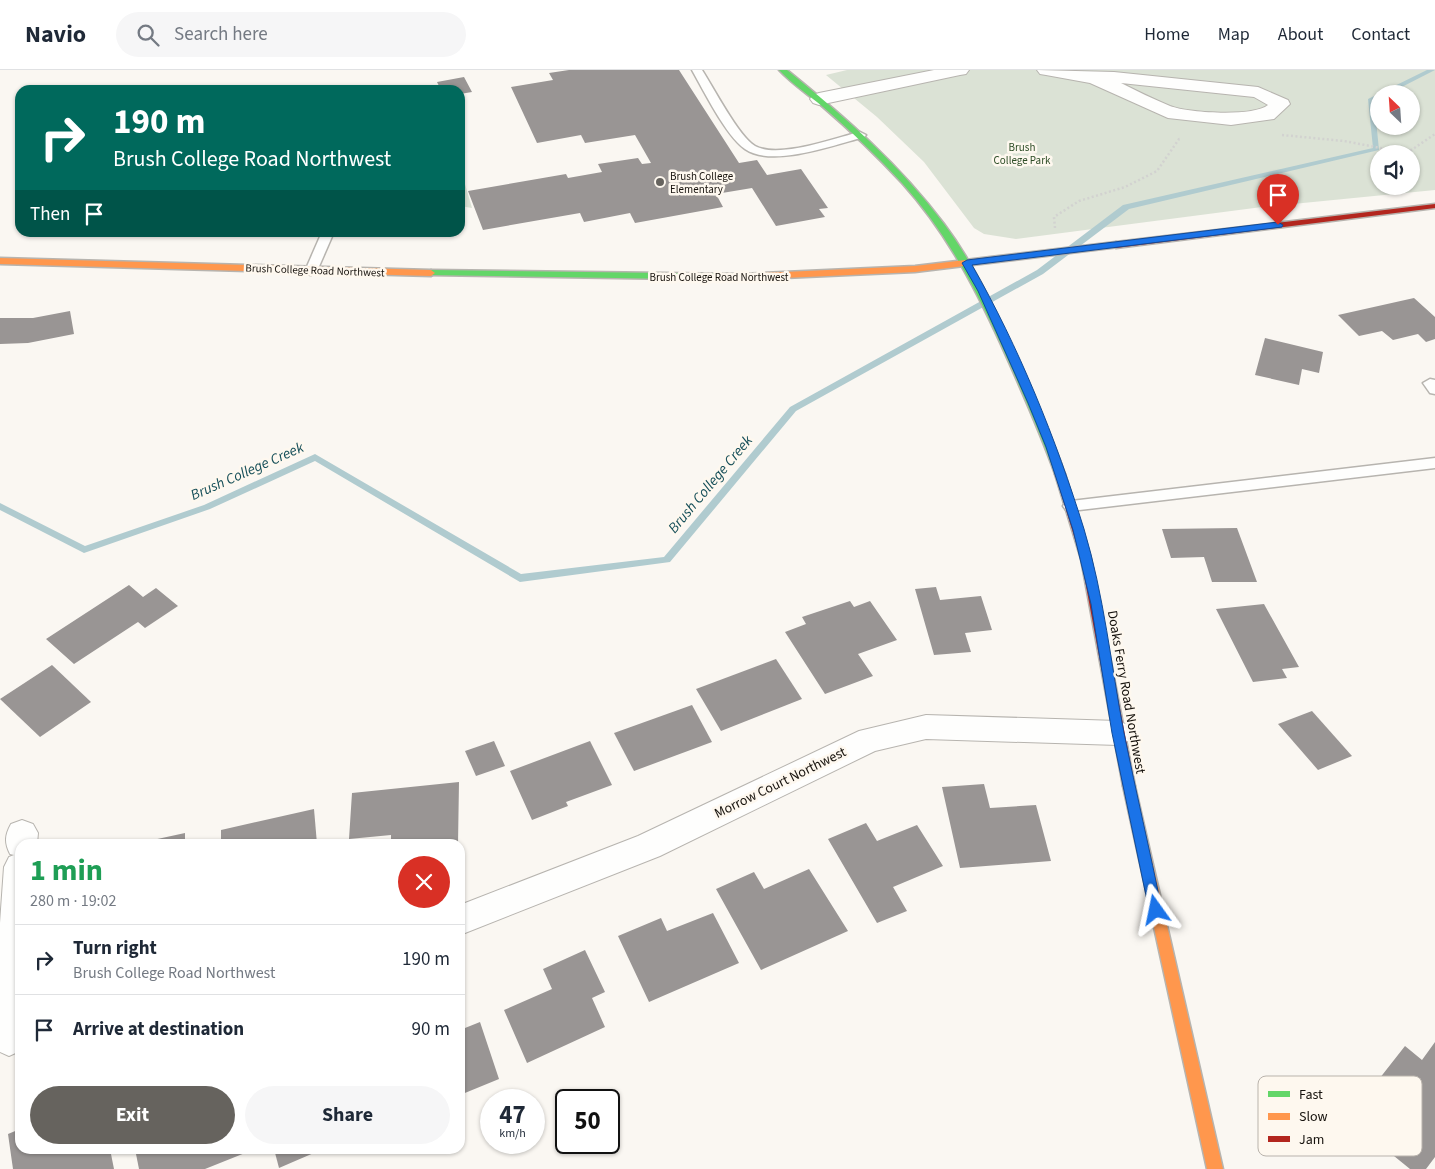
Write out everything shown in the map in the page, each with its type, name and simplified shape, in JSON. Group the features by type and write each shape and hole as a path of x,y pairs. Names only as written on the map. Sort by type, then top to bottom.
{"street":[{"name":"Doaks Ferry Road Northwest","path":"783,70 860,135 943,228 967,263 982,291 1033,403 1071,506 1096,604 1118,733 1215,1169"},
{"path":"819,99 960,70"},
{"path":"1046,70 1095,78 1114,77 1258,92 1281,104 1267,115 1231,119 1168,112 1095,78"},
{"name":"Brush College Road Northwest","path":"0,261 700,278 824,275 967,263 1435,206"},
{"name":"Morrow Court Northwest","path":"465,918 649,846 869,740 926,727 1118,733"},
{"path":"10,1038 15,952"}],"lane":[{"path":"697,70 739,138 750,148 769,154 810,148 860,135"},
{"path":"311,270 326,237"},
{"path":"1071,506 1435,462"}],"path":[{"path":"1274,137 1282,135 1344,141 1407,153 1435,134"},
{"path":"1055,233 1054,217 1079,201 1125,187 1157,172 1179,139 1186,138"}],"green space":[{"name":"Brush College Park","path":"847,70 1435,70 1435,190 1420,191 1420,145 1370,145 1370,195 1384,195 1262,207 1016,239 984,234 974,228 924,162 877,117 826,75"},
{"path":"465,184 472,208 465,207"}],"building":[{"name":"Brush College Elementary","path":"569,70 679,70 739,163 757,160 767,175 801,169 828,208 819,209 825,217 776,226 752,188 716,194 723,207 635,223 630,213 584,222 580,213 483,230 468,191 566,174 568,178 602,172 598,164 638,158 642,164 651,163 635,135 585,143 581,135 537,143 511,87 553,80 549,73"},
{"path":"464,77 472,92 465,93 465,85 438,85 437,82"},
{"path":"1414,298 1435,317 1435,339 1426,342 1418,334 1393,340 1382,331 1359,336 1338,315"},
{"path":"70,311 74,334 28,343 0,344 0,318 33,318"},
{"path":"1265,338 1323,352 1319,373 1302,369 1299,385 1255,375"},
{"path":"1237,528 1257,582 1212,582 1204,557 1171,558 1162,529"},
{"path":"129,585 143,597 156,588 178,606 145,628 138,622 74,664 46,639"},
{"path":"936,587 940,600 981,596 992,630 965,633 971,652 934,655 915,589"},
{"path":"850,601 854,607 870,601 897,640 858,654 873,676 825,694 785,632 806,624 802,617"},
{"path":"1264,604 1299,667 1282,669 1287,678 1253,682 1216,609"},
{"path":"776,659 802,699 721,731 696,689"},
{"path":"52,665 91,702 40,737 0,699"},
{"path":"692,705 712,742 634,771 614,733"},
{"path":"1312,711 1352,756 1318,770 1278,724"},
{"path":"494,741 505,766 476,776 465,751"},
{"path":"590,741 612,785 566,802 568,806 532,820 510,771"},
{"path":"459,782 458,839 391,839 391,835 349,839 352,793"},
{"path":"984,784 990,808 1036,805 1051,861 960,868 942,787"},
{"path":"314,809 317,839 221,839 221,830"},
{"path":"866,823 877,841 917,825 943,866 893,887 907,911 877,923 828,839"},
{"path":"185,833 185,839 157,839"},
{"path":"809,869 848,931 761,970 716,889 754,872 764,889"},
{"path":"713,913 739,963 649,1002 618,936 661,918 667,931"},
{"path":"585,950 605,992 592,998 605,1027 527,1063 504,1010 552,989 543,969"},
{"path":"480,1022 499,1079 465,1093 465,1028"},
{"path":"1435,1042 1435,1157 1426,1169 1410,1169 1394,1156 1422,1156 1422,1076 1381,1076 1405,1046 1422,1060"},
{"path":"15,1131 15,1154 111,1154 114,1169 13,1169 8,1134"},
{"path":"136,1154 242,1154 205,1169 139,1169"},
{"path":"275,1154 311,1154 279,1168"}],"waterway":[{"name":"Brush College Creek","path":"1401,85 1432,70"},
{"name":"Brush College Creek","path":"0,506 84,550 207,507 315,457 520,578 667,560 793,409 1040,272 1126,207 1377,149 1375,135"}],"traffic: fast":[{"path":"783,70 826,106 888,163 925,205 953,242 972,274 997,324 1037,415 1060,474"},
{"path":"431,273 740,277"}],"traffic: slow":[{"path":"740,277 915,269 1116,245"},
{"path":"0,261 431,273"},
{"path":"1129,786 1215,1169"}],"traffic: jam":[{"path":"1116,245 1435,206"},
{"path":"1060,474 1086,559 1129,786"}],"place":[{"name":"Brush College Elementary","path":"660,182"}],"route":[{"path":"1156,910 1118,733 1096,604 1079,530 1051,447 1033,403 982,291 967,263 1278,225"}]}
